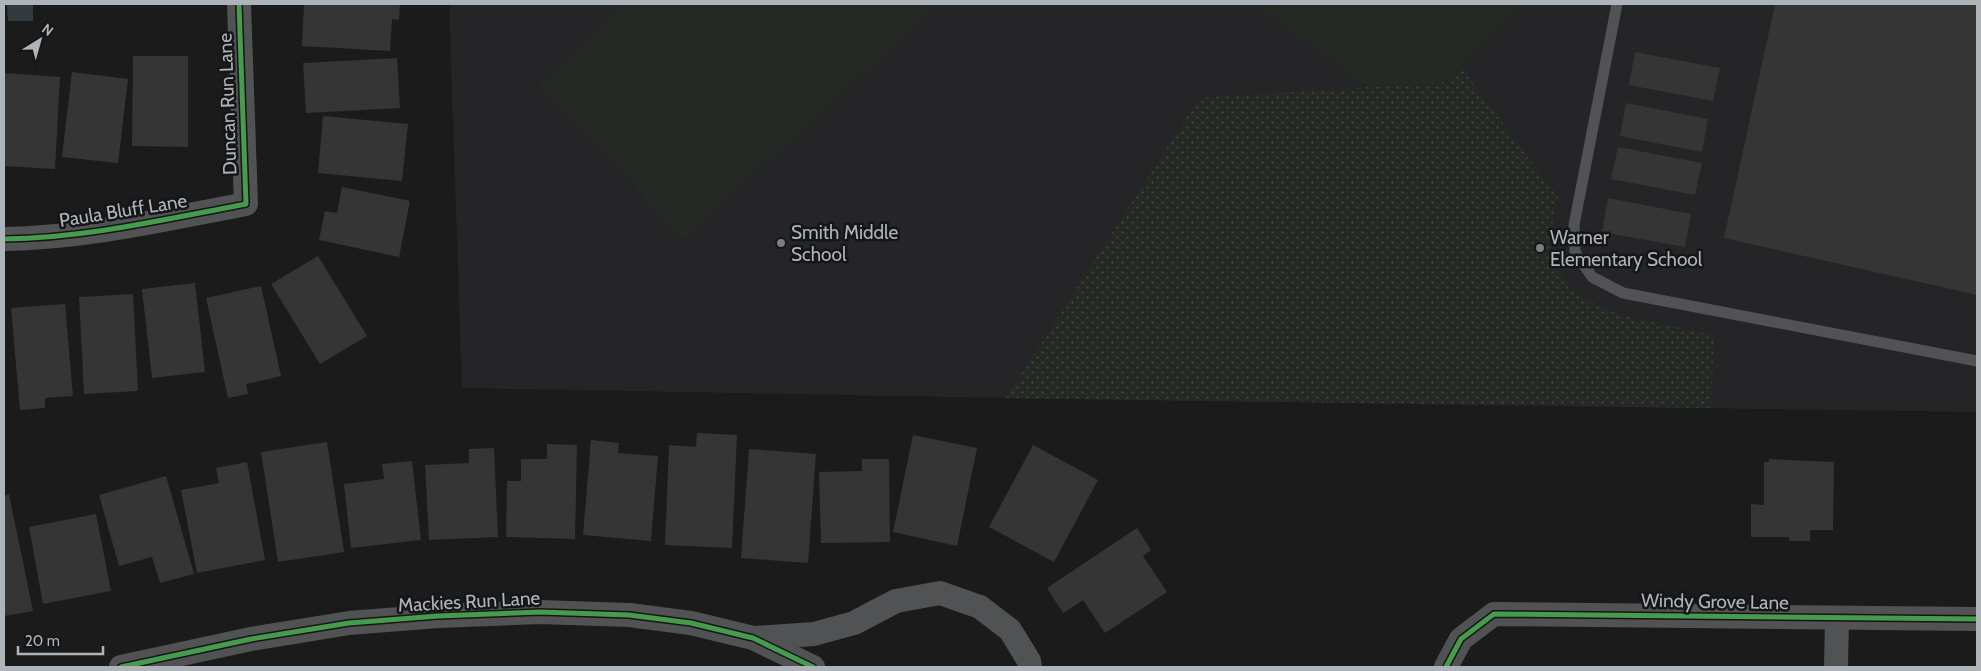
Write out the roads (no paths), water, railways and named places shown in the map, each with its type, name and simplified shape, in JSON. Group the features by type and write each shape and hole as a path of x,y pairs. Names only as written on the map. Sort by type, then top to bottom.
{"street":[{"name":"Duncan Run Lane","path":"239,4 246,204"},
{"name":"Paula Bluff Lane","path":"4,239 97,232 246,204"},
{"path":"753,638 814,634 854,623 896,600 940,593 980,606 1010,630 1030,667"},
{"name":"Mackies Run Lane","path":"135,666 251,639 349,623 531,612 629,615 691,623 753,638 813,667"},
{"name":"Windy Grove Lane","path":"1446,667 1461,639 1494,614 1977,619"},
{"path":"1836,667 1837,618"}],"lane":[{"path":"1617,4 1574,225 1575,252 1592,276 1623,293 1977,361"}],"place":[{"name":"Smith Middle School","path":"781,243"},
{"name":"Warner Elementary School","path":"1540,248"}]}
